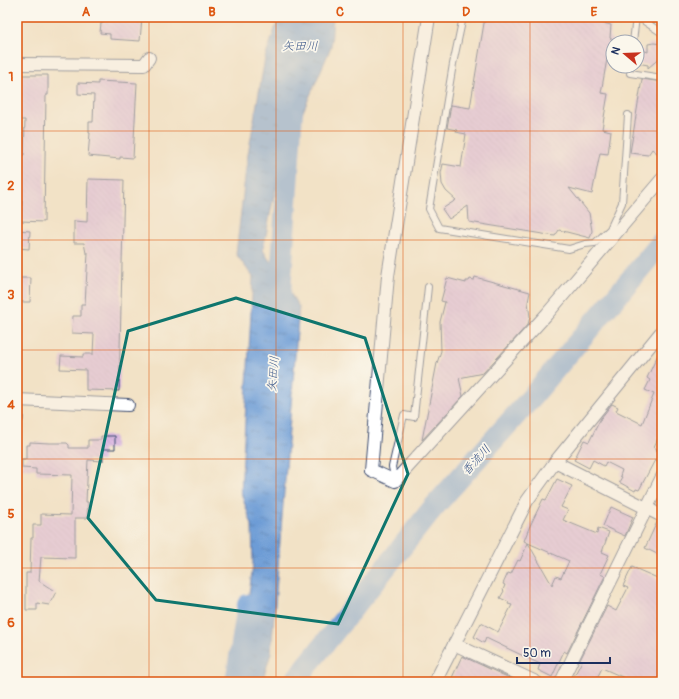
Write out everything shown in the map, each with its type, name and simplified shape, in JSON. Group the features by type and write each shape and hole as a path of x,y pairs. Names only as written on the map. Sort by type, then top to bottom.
{"street":[{"path":"429,17 388,276 371,470 395,481 547,314 662,179"},
{"path":"17,64 144,64 149,58"},
{"path":"435,682 527,501 555,462 662,331"},
{"path":"17,418 17,400 128,405"},
{"path":"555,462 662,516"},
{"path":"561,682 662,477"},
{"path":"454,644 536,682"}],"lane":[{"path":"463,17 453,64 429,209 439,228 569,249 585,244 595,243 610,229 622,202 628,115"},
{"path":"634,34 637,17 662,33"},
{"path":"636,74 662,78"},
{"path":"622,202 636,209"},
{"path":"395,481 392,468 404,415 414,417 428,287"}],"highlighted area":[{"path":"236,298 365,338 408,474 338,624 156,600 88,518 128,331"}],"water":[{"name":"矢田川","path":"279,17 333,17 331,47 280,165 263,250 299,307 271,653 262,682 235,682 239,668 253,565 252,525 241,493 253,277 236,254 247,160 265,58"}],"building":[{"path":"104,17 142,17 140,41 110,39 110,34 100,33 101,23 103,23"},
{"path":"485,17 592,17 591,20 611,25 610,34 605,34 605,70 601,93 608,94 602,129 611,131 608,154 600,153 592,194 569,188 589,213 592,231 590,238 559,230 555,236 469,222 468,206 449,219 442,209 456,200 446,191 442,184 441,173 443,164 461,167 466,134 447,128 451,105 470,108"},
{"path":"648,44 662,44 662,56 648,68 648,65 645,64 645,51 648,52"},
{"path":"20,75 48,75 48,95 46,95 44,222 21,221 22,201 17,201 17,155 24,155 25,120 17,120 17,78 20,78"},
{"path":"642,79 662,82 662,157 652,149 648,155 630,153"},
{"path":"98,81 137,83 133,158 120,157 120,159 88,156 90,133 89,122 93,122 94,95 78,94 78,83 98,84"},
{"path":"88,179 124,180 119,391 86,390 86,370 60,369 61,356 83,357 83,354 93,354 94,334 72,333 73,316 81,316 81,304 85,304 88,253 86,253 84,243 74,243 74,221 87,222"},
{"path":"17,230 30,231 29,249 17,248"},
{"path":"475,277 530,292 528,302 530,317 528,324 483,373 459,378 463,396 422,440 437,363 441,351 440,322 445,302 441,301 447,278 466,283 466,281 469,281 470,279 474,280"},
{"path":"17,278 31,278 30,302 17,302"},
{"path":"662,346 662,429 654,447 662,453 662,463 655,460 639,490 636,489 635,491 619,482 622,477 620,476 622,470 606,462 604,466 593,460 589,468 574,460 584,440 589,442 601,418 612,404 618,407 616,411 642,424 654,394 645,390 650,380 647,378"},
{"path":"101,436 115,436 115,449 103,449 103,461 88,460 86,502 88,502 87,518 75,518 75,558 41,557 39,581 56,592 49,605 37,603 37,610 26,610 26,573 30,573 33,525 41,525 41,514 71,515 72,475 36,474 36,469 22,468 22,459 26,459 26,445 30,445 30,442 67,443 69,448 88,448 88,440 101,440"},
{"path":"557,479 572,486 561,507 568,510 563,520 597,534 598,528 609,532 602,552 609,555 600,574 605,576 567,653 564,651 552,677 538,670 540,664 486,638 484,643 474,637 481,623 498,632 512,605 500,598 504,591 505,585 503,584 508,573 511,574 518,560 520,561 528,543 524,541 529,528 543,499 546,500","holes":["528,543 569,561 561,578 556,576 552,585"]},
{"path":"611,507 633,517 625,536 603,526"},
{"path":"657,522 662,523 662,548 659,555 645,548"},
{"path":"632,567 662,580 662,682 625,682 627,679 602,668 595,682 571,682 582,661 580,660 607,606 616,611 628,588 623,586"},
{"path":"462,656 518,682 450,682"}],"waterway":[{"name":"矢田川","path":"279,309 292,112"},
{"name":"香流川","path":"294,682 433,508 531,398 662,242"},
{"name":"矢田川","path":"236,682 248,605"}]}
